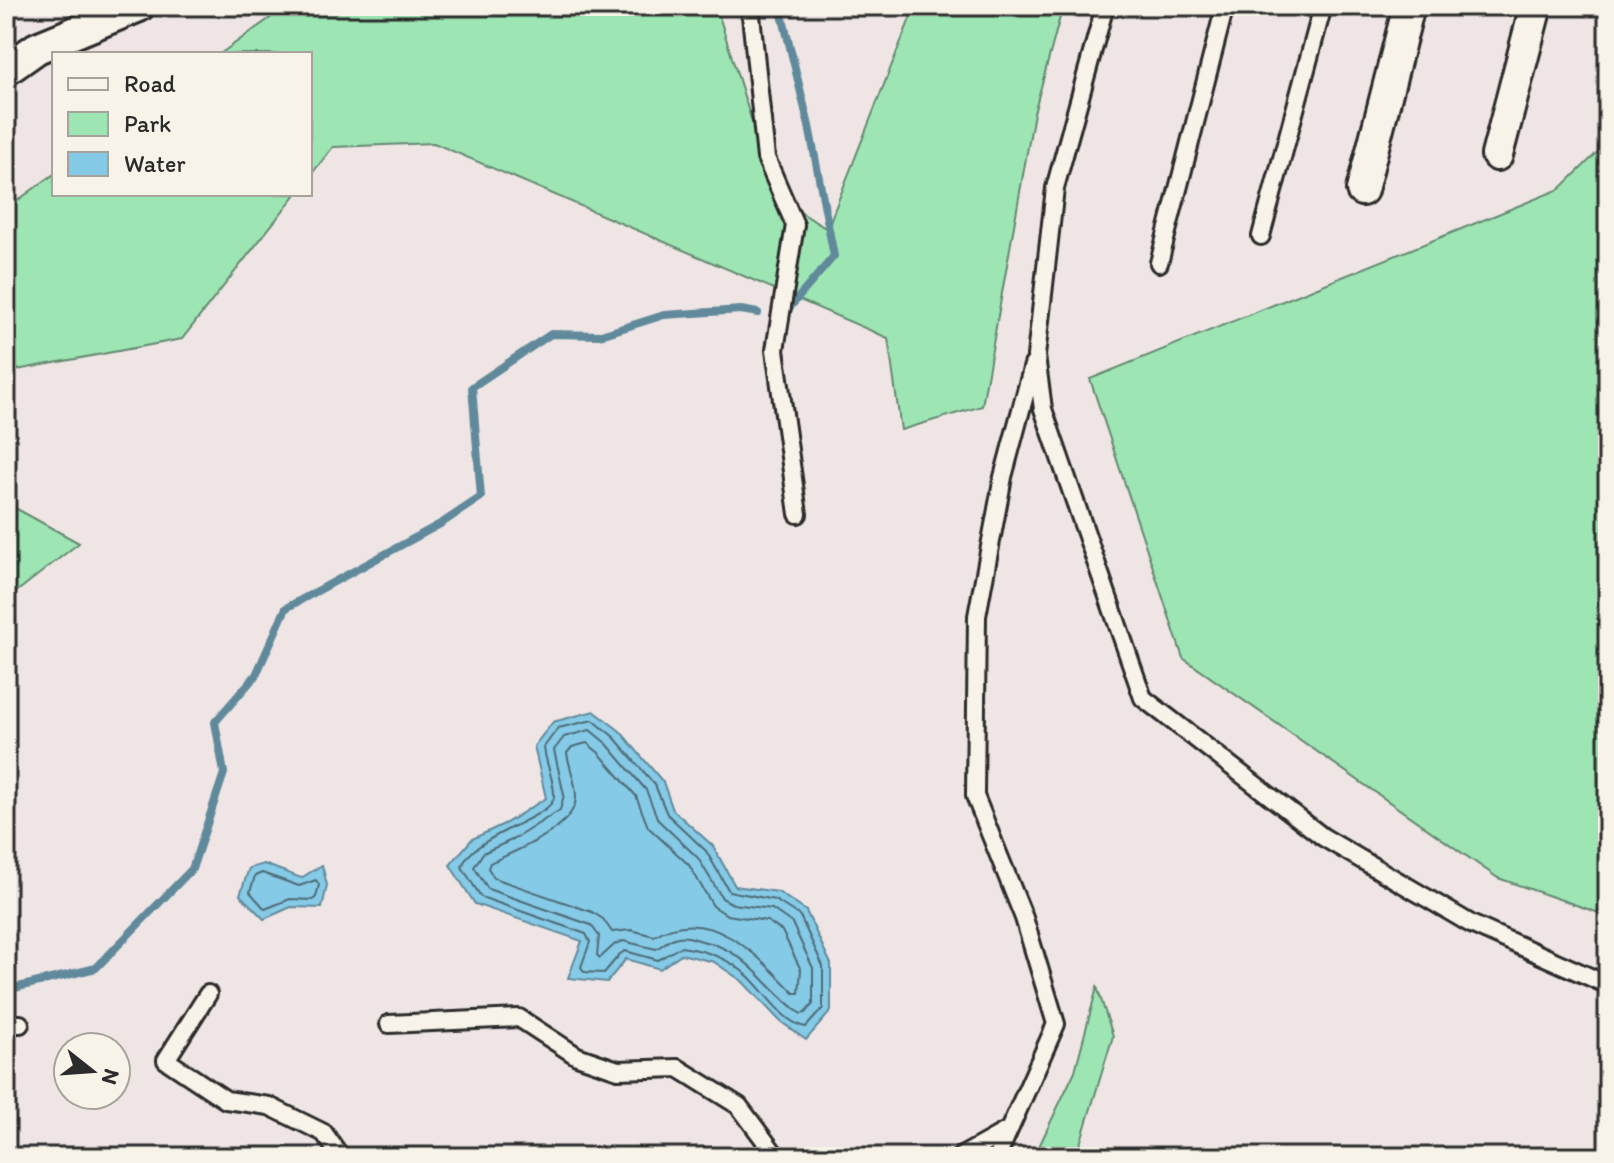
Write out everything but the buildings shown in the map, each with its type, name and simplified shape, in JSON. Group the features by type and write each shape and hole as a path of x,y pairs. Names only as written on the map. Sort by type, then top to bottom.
{"street":[{"path":"6,70 37,48 139,6"},
{"path":"1362,190 1409,6"},
{"path":"1497,155 1536,6"}],"lane":[{"path":"750,6 766,158 795,225 775,350 798,514"},
{"path":"997,1157 1056,1024 1024,918 975,796 977,616 1003,477 1036,356 1055,188 1105,6"},
{"path":"1159,263 1225,6"},
{"path":"1261,236 1323,6"},
{"path":"1036,356 1043,409 1143,698 1323,837 1471,924 1608,985"},
{"path":"208,994 166,1060 226,1100 269,1106 324,1133 341,1157"},
{"path":"389,1024 519,1018 577,1056 618,1070 678,1068 739,1106 777,1157"},
{"path":"960,1157 1008,1130"}],"green space":[{"path":"287,6 716,6 775,196 827,229 915,6 1063,6 1034,113 982,406 901,430 888,338 434,143 333,147 312,173 312,52 223,52"},
{"path":"1608,142 1608,916 1498,878 1183,658 1090,379 1560,189"},
{"path":"52,175 52,196 294,196 182,339 6,372 6,209"},
{"path":"6,503 79,543 6,600"},
{"path":"1097,987 1113,1036 1076,1157 1034,1157 1075,1071"}],"water":[{"path":"594,711 620,731 663,782 673,810 713,846 735,886 778,892 806,911 831,964 831,1011 806,1040 780,1021 742,981 714,962 681,954 660,969 626,959 607,982 568,978 582,941 475,904 450,865 472,839 506,823 546,798 534,746 553,722"},
{"path":"264,864 301,878 322,865 327,885 322,908 291,907 264,919 240,895 249,868"}],"waterway":[{"path":"780,6 809,126 834,256 785,313"},
{"path":"6,990 96,968 192,869 224,773 215,722 256,675 286,608 442,523 481,497 472,387 551,334 601,335 664,315 741,310 758,313"}]}
